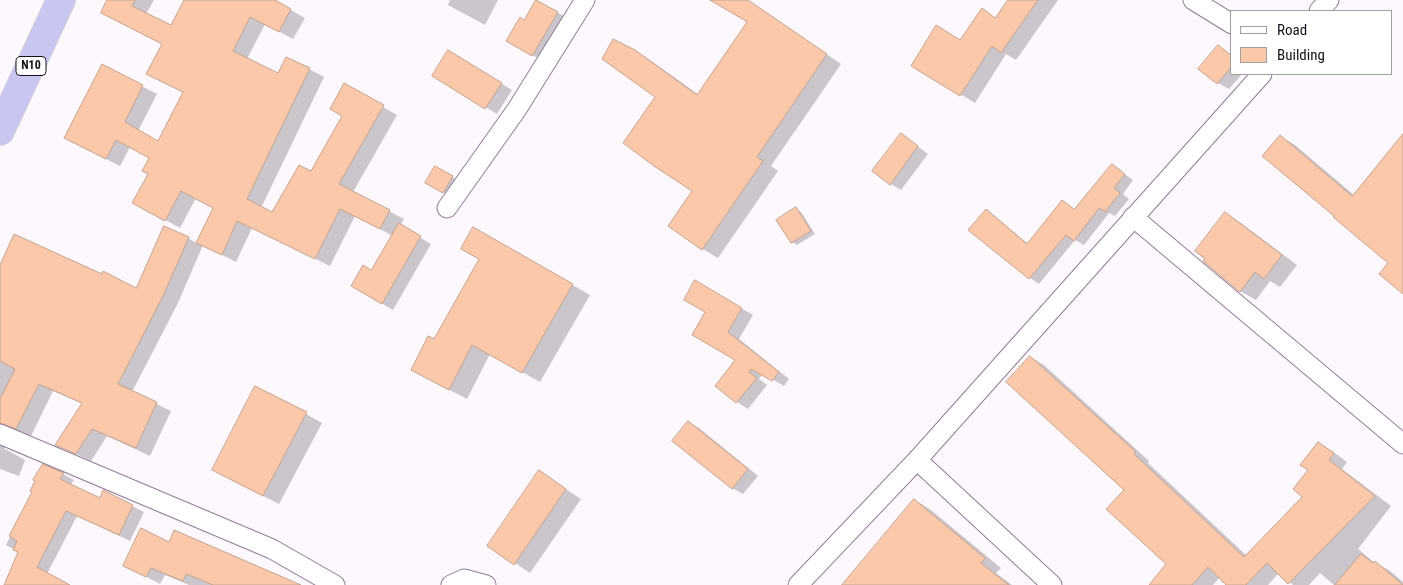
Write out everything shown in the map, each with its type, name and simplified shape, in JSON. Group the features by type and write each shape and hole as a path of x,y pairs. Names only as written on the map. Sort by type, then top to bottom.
{"highway":[{"name":"N10","path":"0,131 61,0"}],"street":[{"path":"447,208 517,109 585,0"},
{"path":"1193,0 1230,23"},
{"path":"1320,10 1329,0"},
{"path":"798,585 916,460 1261,75"},
{"path":"1133,217 1403,444"},
{"path":"0,434 272,549 335,585"},
{"path":"916,460 1052,585"},
{"path":"451,585 464,579 486,585"}],"building":[{"path":"107,0 135,0 132,6 171,25 184,0 275,0 291,9 279,32 250,17 233,51 278,73 286,57 310,68 247,199 272,212 299,165 311,171 342,116 330,109 344,83 384,105 339,184 390,210 380,229 340,209 315,259 237,221 222,255 196,243 213,208 181,191 165,221 132,203 148,174 142,171 149,158 116,140 106,159 64,138 102,64 143,85 125,122 158,141 183,92 146,74 162,44 101,13"},
{"path":"536,0 558,12 532,56 506,41 520,17 524,20"},
{"path":"710,0 748,0 827,54 757,157 763,161 702,250 668,226 692,191 623,143 655,97 602,59 613,39 635,50 697,95 747,22"},
{"path":"1008,0 1038,0 1001,53 992,46 960,96 911,66 936,25 960,40 982,8 995,18"},
{"path":"1218,45 1230,54 1230,68 1217,84 1198,69"},
{"path":"448,50 502,83 485,109 432,76"},
{"path":"901,133 918,146 890,185 872,171"},
{"path":"1403,134 1403,294 1379,274 1388,263 1262,156 1280,135 1352,196"},
{"path":"1112,164 1125,174 1114,188 1120,193 1105,212 1099,208 1074,241 1066,235 1029,279 968,230 986,209 1027,244 1062,200 1074,209"},
{"path":"435,166 453,176 443,193 425,183"},
{"path":"796,207 811,231 791,243 776,220"},
{"path":"1225,212 1282,255 1264,279 1255,272 1240,292 1203,261 1205,259 1195,251"},
{"path":"399,223 421,236 382,304 351,286 363,265 371,270"},
{"path":"164,226 189,237 164,294 118,384 157,402 136,448 92,429 76,454 55,445 82,403 39,384 16,429 0,423 0,399 15,369 0,361 0,265 14,234 102,274 103,271 136,288"},
{"path":"473,227 573,284 522,373 472,345 449,390 411,370 428,336 434,339 479,259 461,249"},
{"path":"695,280 742,308 728,332 779,372 772,381 751,369 749,372 757,378 736,403 715,386 735,360 692,335 705,312 684,300"},
{"path":"1030,356 1136,452 1134,454 1244,557 1302,497 1293,489 1308,470 1300,465 1318,442 1334,453 1329,460 1375,496 1288,584 1267,563 1246,585 1226,585 1208,567 1192,585 1149,585 1166,564 1106,509 1124,490 1006,382"},
{"path":"255,386 307,412 263,496 212,470"},
{"path":"688,421 748,469 732,489 672,441"},
{"path":"43,464 64,473 60,479 100,498 103,490 133,505 119,535 66,511 37,567 70,585 4,585 18,552 13,550 17,541 9,536 32,492 30,491 35,481 33,480"},
{"path":"539,470 566,489 514,565 487,546"},
{"path":"914,499 985,558 981,563 1009,585 842,585"},
{"path":"141,528 169,542 174,530 301,585 213,585 186,574 183,581 151,568 146,577 123,566"},
{"path":"1361,554 1373,563 1375,561 1403,585 1335,585"}]}
